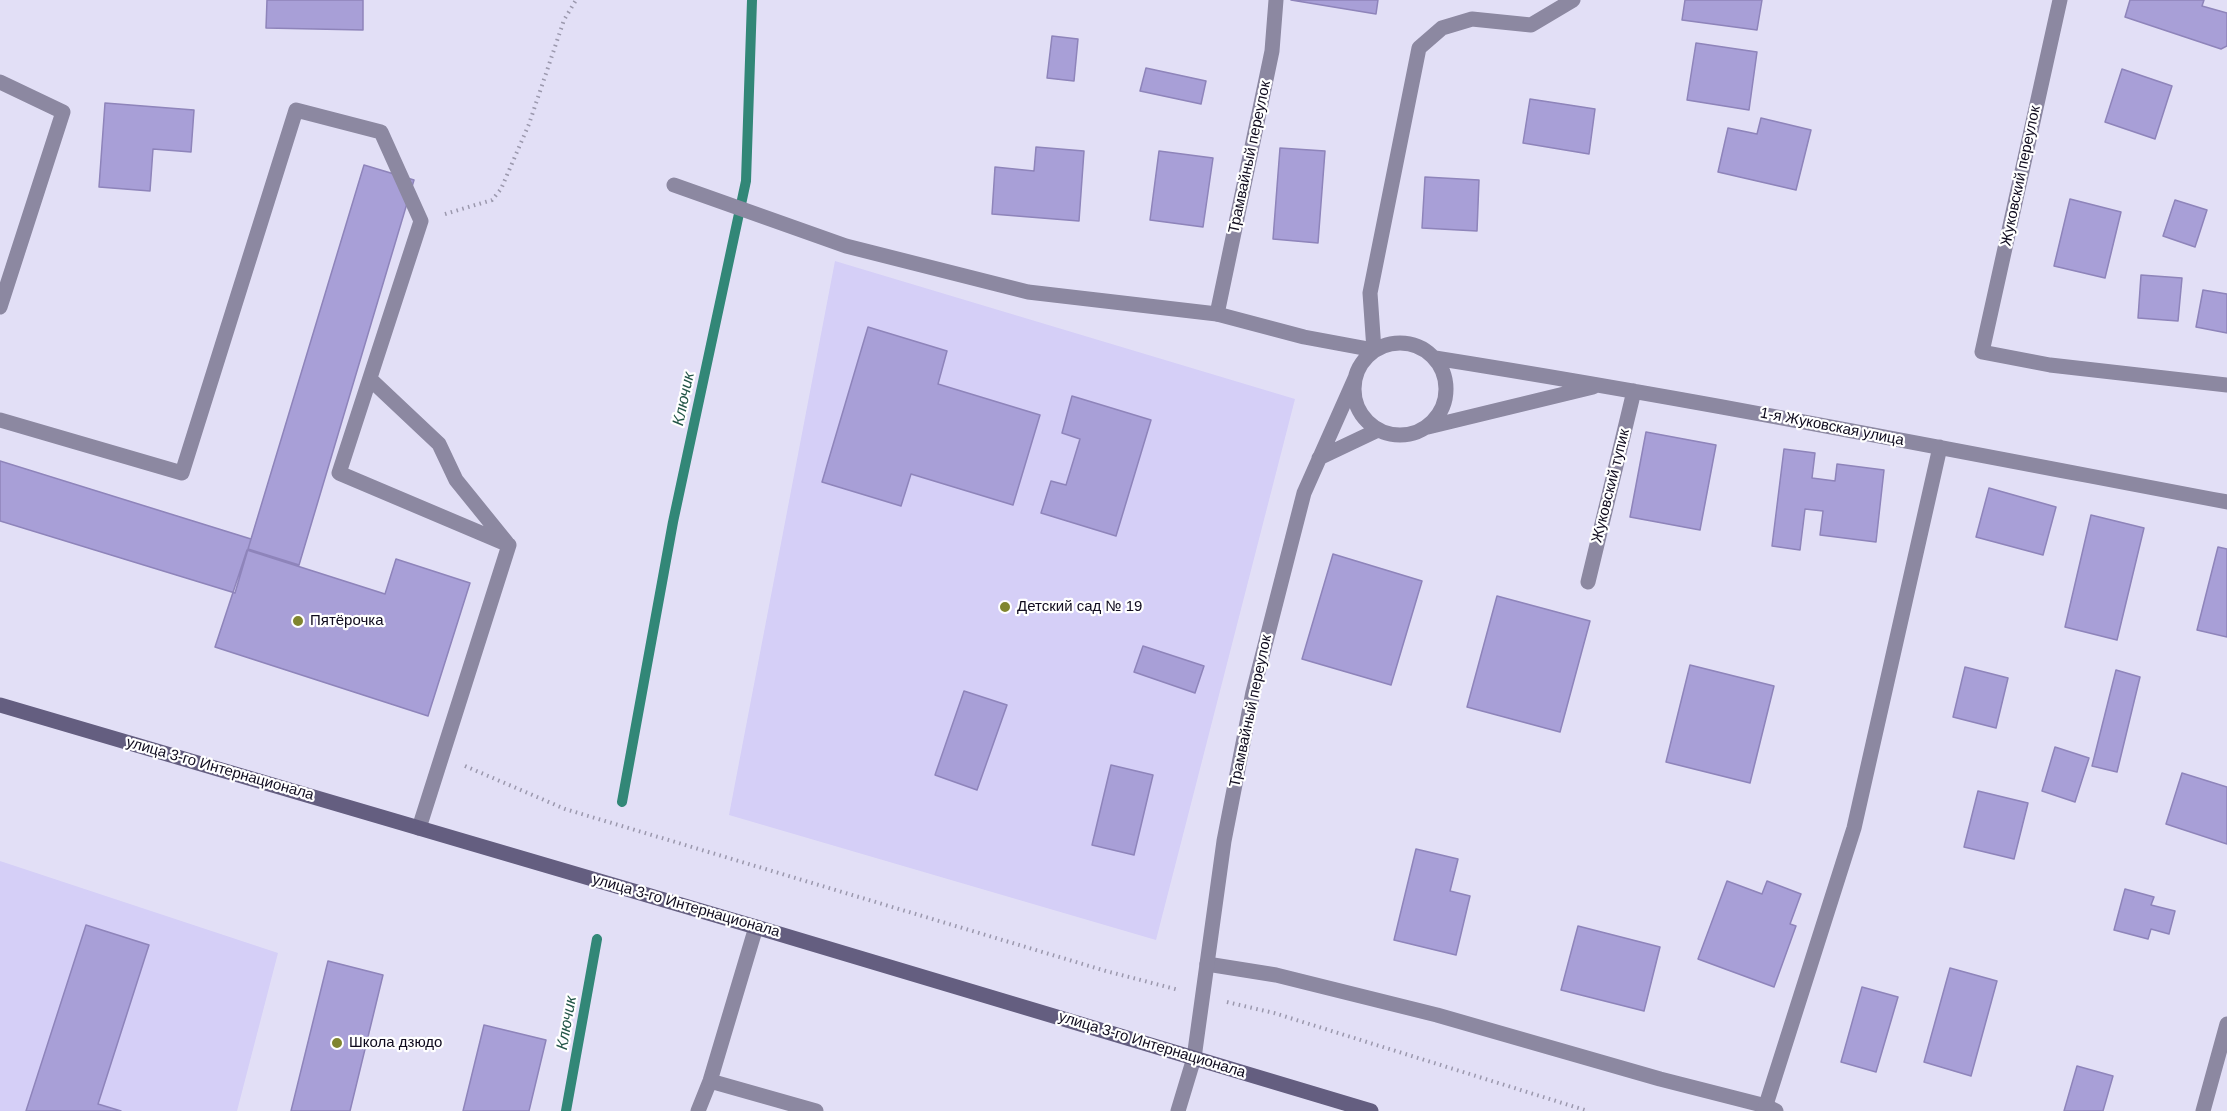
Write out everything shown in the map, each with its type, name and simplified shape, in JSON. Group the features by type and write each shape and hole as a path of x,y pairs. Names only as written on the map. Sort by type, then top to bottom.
{"main road":[{"name":"улица 3-го Интернационала","path":"0,705 756,927 1371,1111"}],"street":[{"name":"Трамвайный переулок","path":"1217,314 1272,51 1276,0"},
{"path":"1374,351 1370,293 1419,48 1442,28 1472,19 1531,25 1573,0"},
{"name":"Жуковский переулок","path":"2060,0 1982,352 2050,365 2227,385"},
{"path":"0,82 63,112 0,307"},
{"path":"0,420 182,473 296,110 381,132 421,221 339,473 509,545"},
{"path":"674,186 846,246 1028,292 1217,314 1304,337 1374,351"},
{"path":"1428,427 1439,415 1446,394 1444,372 1435,358 1422,348 1407,343 1389,344 1374,351 1363,361 1356,376 1354,392 1357,407 1366,420 1378,430 1394,435 1413,434 1428,427 1602,385"},
{"name":"1-я Жуковская улица","path":"1435,358 1602,385 2227,502"},
{"name":"Трамвайный переулок","path":"1178,1111 1194,1058 1224,841 1252,692 1304,493 1356,376"},
{"path":"370,379 439,444 456,480 509,545"},
{"name":"Жуковский тупик","path":"1588,582 1635,391"},
{"path":"1319,458 1378,430"},
{"path":"1207,964 1276,975 1437,1015 1769,1109 1854,828 1940,447"},
{"path":"419,828 509,545"},
{"path":"698,1111 710,1081 756,927"},
{"path":"2203,1111 2227,1024"},
{"path":"710,1081 816,1111"}],"path":[{"path":"421,221 492,200 501,189 529,124 564,20 576,0"},
{"path":"442,756 565,809 1106,971 1202,997 1274,1013 1588,1111"}],"shaded area":[{"name":"Детский сад № 19","path":"835,261 1295,399 1156,940 729,815"},
{"path":"0,861 278,953 237,1111 0,1111"}],"building":[{"path":"267,0 363,0 363,30 266,28"},
{"path":"1291,0 1378,0 1376,14"},
{"path":"1685,0 1762,0 1757,30 1682,20"},
{"path":"2130,0 2204,0 2202,6 2227,13 2227,46 2221,49 2125,17"},
{"path":"1052,36 1078,39 1074,81 1047,78"},
{"path":"1696,43 1757,52 1749,110 1687,100"},
{"path":"1146,68 1206,81 1201,104 1140,91"},
{"path":"2122,69 2172,86 2155,139 2105,122"},
{"path":"1530,99 1595,109 1589,154 1523,143"},
{"path":"105,103 194,110 191,152 153,149 150,191 99,187"},
{"path":"1761,118 1811,130 1796,190 1718,172 1728,128 1757,134"},
{"path":"1036,147 1084,151 1079,221 992,214 995,167 1034,171"},
{"path":"1280,148 1325,151 1318,243 1273,239"},
{"path":"1159,151 1213,158 1203,227 1150,220"},
{"path":"364,165 414,180 299,565 248,549"},
{"path":"1425,177 1479,180 1477,231 1422,228"},
{"path":"2070,199 2121,212 2105,278 2054,266"},
{"path":"2175,200 2207,210 2195,247 2163,236"},
{"path":"2141,275 2182,278 2178,321 2138,318"},
{"path":"2203,290 2227,294 2227,333 2196,327"},
{"path":"868,327 947,351 938,384 1040,415 1013,505 911,474 901,506 822,482"},
{"path":"1072,396 1151,420 1116,536 1041,513 1051,481 1066,485 1080,439 1062,433"},
{"path":"1646,432 1716,445 1700,530 1630,517"},
{"path":"1784,449 1815,453 1812,478 1835,481 1837,464 1884,470 1876,542 1820,535 1823,511 1805,509 1800,550 1772,546"},
{"path":"0,461 251,539 235,593 0,521"},
{"path":"1989,488 2056,507 2043,555 1976,537"},
{"path":"2091,515 2144,528 2117,640 2065,627"},
{"path":"2218,547 2227,549 2227,637 2197,630"},
{"path":"247,550 385,594 396,559 470,583 428,716 215,647"},
{"path":"1333,554 1422,581 1391,685 1302,659"},
{"path":"1497,596 1590,621 1560,732 1467,707"},
{"path":"1143,646 1204,666 1195,693 1134,672"},
{"path":"1690,665 1774,686 1750,783 1666,762"},
{"path":"1965,667 2008,678 1996,728 1953,717"},
{"path":"2116,670 2140,677 2117,772 2092,766"},
{"path":"964,691 1007,705 977,790 935,775"},
{"path":"2055,747 2089,758 2075,802 2042,791"},
{"path":"1111,765 1153,775 1134,855 1092,845"},
{"path":"2182,773 2227,787 2227,844 2166,824"},
{"path":"1978,791 2028,803 2014,859 1964,847"},
{"path":"1416,849 1458,859 1450,891 1470,896 1456,955 1394,940"},
{"path":"1727,881 1762,894 1767,881 1801,894 1790,924 1796,926 1774,987 1698,959"},
{"path":"2125,889 2154,897 2151,905 2175,911 2169,934 2151,929 2148,939 2114,930"},
{"path":"86,925 149,945 98,1104 121,1111 26,1111"},
{"path":"1578,926 1660,947 1644,1011 1561,990"},
{"name":"Школа дзюдо","path":"328,961 383,975 350,1111 291,1111"},
{"path":"1950,968 1997,981 1971,1076 1924,1062"},
{"path":"1862,987 1898,997 1876,1072 1841,1062"},
{"path":"484,1025 546,1040 529,1111 463,1111"},
{"path":"2077,1066 2113,1076 2103,1111 2064,1111"}],"waterway":[{"name":"Ключик","path":"622,802 673,522 746,181 752,0"},
{"name":"Ключик","path":"566,1111 597,939"}],"place":[{"name":"Детский сад № 19","path":"1005,607"},
{"name":"Пятёрочка","path":"298,621"},
{"name":"Школа дзюдо","path":"337,1043"}]}
